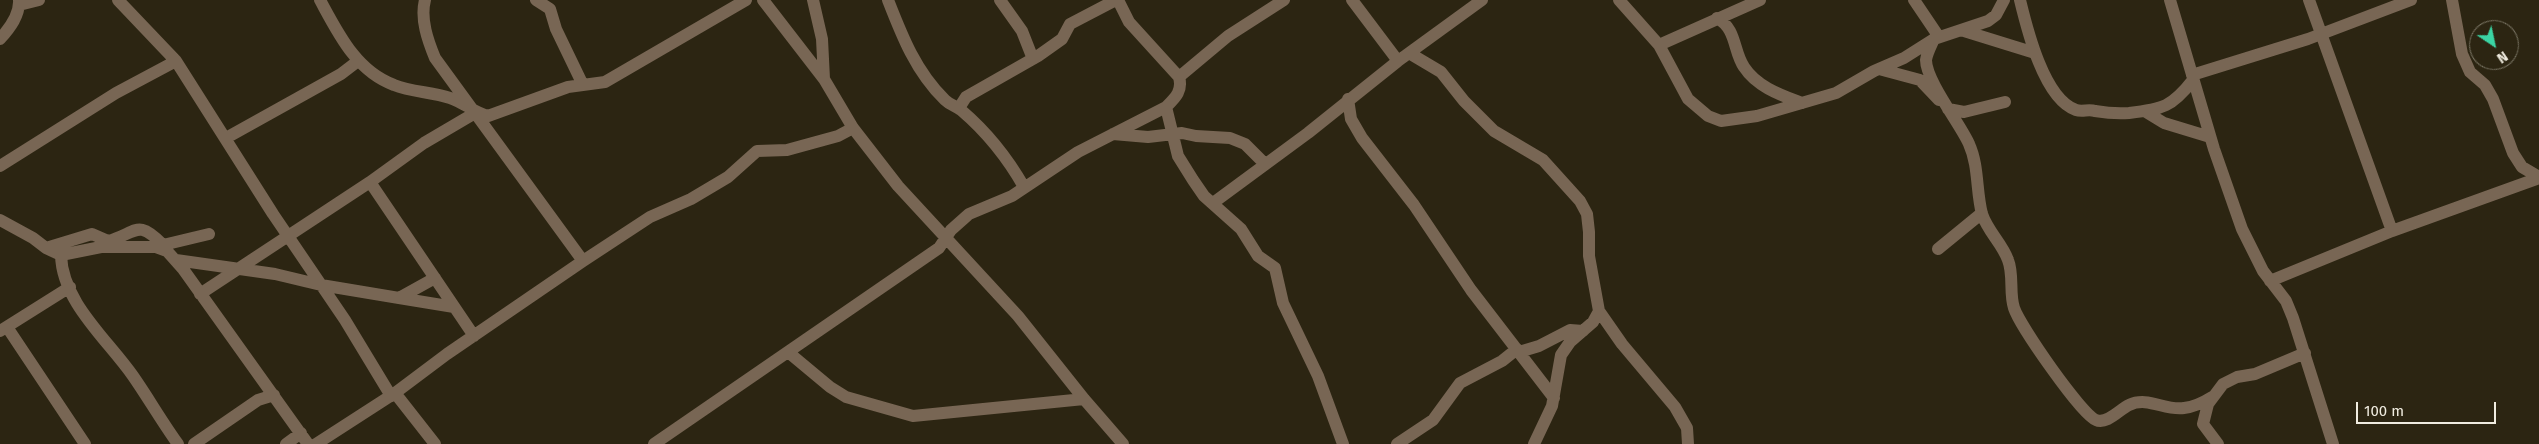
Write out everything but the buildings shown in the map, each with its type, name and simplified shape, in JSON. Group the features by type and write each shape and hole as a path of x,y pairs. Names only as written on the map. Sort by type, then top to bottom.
{"street":[{"path":"0,38 12,23 19,3 39,0"},
{"path":"118,0 176,61 393,395 435,444"},
{"path":"320,0 358,61 376,76 393,85 451,98 475,112 488,116 554,91 605,82 746,0"},
{"path":"425,0 427,38 436,58 583,261"},
{"path":"536,0 550,9 556,28 583,85"},
{"path":"764,0 824,79 853,128 898,186 1018,316 1084,399 1123,444"},
{"path":"814,0 822,39 824,79"},
{"path":"888,0 909,51 918,66 945,101 959,108 999,147 1024,187"},
{"path":"1000,0 1022,31 1033,59"},
{"path":"654,444 940,248 946,237 969,214 1012,196 1078,152 1166,107 1177,96 1180,86 1179,77 1129,22 1117,0 1070,24 1060,41 1033,59 966,97 959,108"},
{"path":"1179,77 1228,36 1284,0"},
{"path":"1352,0 1398,61"},
{"path":"1213,203 1308,133 1348,99 1398,61 1482,0"},
{"path":"1619,0 1659,46 1688,98 1708,116 1721,121 1757,116 1836,93 1879,69 1904,58 1937,38 1975,27 1992,18 2004,0"},
{"path":"1659,46 1760,0"},
{"path":"1914,0 1937,38"},
{"path":"2020,0 2041,70 2070,106 2077,110 2094,110 2113,114 2146,112 2172,104 2193,77 2321,34 2411,0"},
{"path":"2170,0 2210,137 2242,229 2262,271 2286,301 2333,444"},
{"path":"2309,0 2392,231"},
{"path":"2452,0 2462,54 2470,72 2485,85 2493,99 2513,153 2522,167 2539,177"},
{"path":"1717,18 1729,30 1739,51 1741,62 1752,77 1780,95 1802,103"},
{"path":"1960,30 2035,53"},
{"path":"1937,38 1927,54 1926,63 1947,108 1969,143 1974,161 1982,213 1987,228 2002,246 2008,260 2016,314 2039,350 2094,419 2103,421 2129,404 2140,401 2185,408 2212,397"},
{"path":"1409,53 1441,72 1478,117 1498,134 1543,160 1580,201 1586,214 1590,232 1589,256 1599,311 1622,344 1675,407 1687,428 1688,444"},
{"path":"0,166 116,93 176,61"},
{"path":"226,138 333,78 358,61"},
{"path":"1879,69 1920,80 1947,108 1964,112 2005,102"},
{"path":"1348,99 1351,119 1362,138 1414,205 1456,270 1554,398"},
{"path":"1166,107 1178,156 1204,196 1241,229 1258,256 1274,265 1283,303 1318,376 1343,444"},
{"path":"200,294 370,182 424,143 475,112"},
{"path":"2146,112 2164,123 2210,137"},
{"path":"316,444 393,395 474,336 650,217 691,199 728,177 757,151 787,150 838,136 853,128"},
{"path":"1112,134 1148,137 1173,134 1236,139 1250,148 1265,164"},
{"path":"2270,281 2392,231 2539,177"},
{"path":"370,182 474,336"},
{"path":"1938,249 1982,213"},
{"path":"0,221 61,255 75,254 101,247 156,247 167,251 176,260 308,444"},
{"path":"46,248 92,234 108,241 134,229 150,231 163,245 209,234"},
{"path":"61,255 61,264 75,300 133,375 178,444"},
{"path":"176,260 238,268 321,285 454,307"},
{"path":"399,298 435,278"},
{"path":"70,288 3,329 85,444"},
{"path":"1534,444 1554,398 1557,369 1561,355 1565,348 1593,322 1599,311"},
{"path":"1397,444 1433,420 1460,383 1502,362 1518,351 1539,346 1570,330 1583,331"},
{"path":"788,352 830,387 846,397 913,416 1084,399"},
{"path":"2218,444 2203,424 2204,416 2218,388 2229,380 2255,374 2304,353"},
{"path":"194,444 258,400 274,395"},
{"path":"286,444 301,433"}]}
